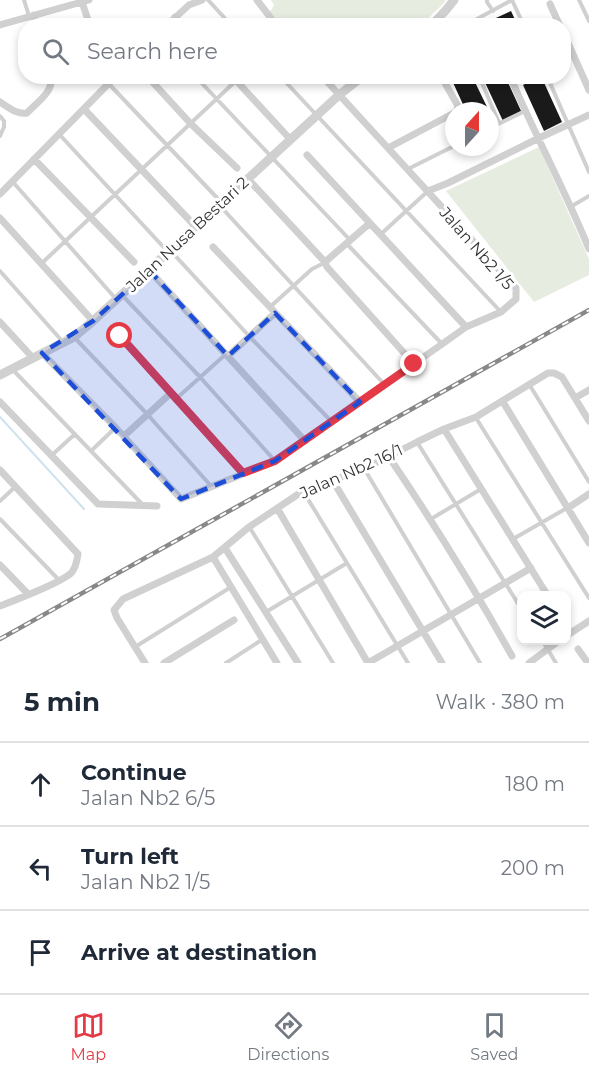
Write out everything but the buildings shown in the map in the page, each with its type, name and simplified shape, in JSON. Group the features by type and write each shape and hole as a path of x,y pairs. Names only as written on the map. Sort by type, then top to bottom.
{"street":[{"path":"175,16 189,5 202,0"},
{"path":"257,0 271,18"},
{"path":"438,18 454,0"},
{"path":"22,18 86,1 89,18"},
{"path":"550,4 556,18"},
{"path":"0,25 18,19"},
{"path":"571,50 589,90"},
{"path":"0,102 23,114 50,90 52,84"},
{"path":"0,194 109,84"},
{"path":"154,84 191,124 237,168"},
{"path":"242,84 290,140"},
{"name":"Jalan Nb2 1/5","path":"124,436 181,499 275,461 466,327 501,312 516,299 516,288 329,84"},
{"name":"Jalan Nusa Bestari 2","path":"0,375 75,337 316,115 353,84"},
{"path":"446,84 456,102"},
{"path":"513,84 589,249"},
{"path":"84,109 196,227"},
{"path":"428,191 589,115"},
{"path":"388,148 445,118"},
{"path":"307,155 466,327"},
{"path":"34,159 134,262"},
{"path":"248,179 325,262 414,364"},
{"path":"0,218 93,321"},
{"path":"325,262 370,223"},
{"path":"213,247 360,402"},
{"path":"149,270 305,441"},
{"path":"227,355 249,336 272,310"},
{"path":"0,322 33,358"},
{"path":"120,336 243,473"},
{"path":"42,353 124,436 147,415 174,396"},
{"name":"Jalan Nb2 16/1","path":"135,647 117,618 114,610 117,604 123,599 213,557 249,527 303,491 364,469 444,429 476,417 548,373 562,377 575,398"},
{"path":"589,390 575,398 589,421"},
{"path":"0,402 98,504 157,506"},
{"path":"502,402 589,543"},
{"path":"444,429 545,591"},
{"path":"389,457 431,519 512,656"},
{"path":"0,470 78,554 71,573 0,606"},
{"path":"333,481 442,663"},
{"path":"568,508 589,494"},
{"path":"277,508 368,663 531,568"},
{"path":"225,548 298,663"},
{"path":"213,557 277,663"},
{"path":"0,565 28,594"},
{"path":"164,663 234,620"},
{"path":"571,630 589,621"},
{"path":"529,663 554,645"},
{"path":"135,647 145,663"},
{"path":"578,649 588,663"}],"lane":[{"path":"24,0 31,15"},
{"path":"208,0 225,18"},
{"path":"487,0 493,11"},
{"path":"479,18 512,0 520,18"},
{"path":"579,0 589,21"},
{"path":"109,84 385,385"},
{"path":"203,84 442,344"},
{"path":"42,263 231,84"},
{"path":"287,84 501,312"},
{"path":"482,84 490,102"},
{"path":"551,84 589,172"},
{"path":"499,123 525,111"},
{"path":"0,116 4,121 4,127 0,136"},
{"path":"59,134 332,422"},
{"path":"408,169 445,150"},
{"path":"12,181 65,241 200,377 275,461"},
{"path":"381,235 428,191"},
{"path":"571,206 589,196"},
{"path":"272,310 293,285 312,269 325,262"},
{"path":"0,271 63,343"},
{"path":"75,337 211,486"},
{"path":"174,396 227,355"},
{"path":"12,369 143,506"},
{"path":"529,384 589,482"},
{"path":"476,417 589,598"},
{"path":"91,451 116,428"},
{"path":"51,455 75,434"},
{"path":"417,442 517,602"},
{"path":"364,469 480,663"},
{"path":"0,501 16,487"},
{"path":"431,519 482,488"},
{"path":"303,491 408,663"},
{"path":"513,539 568,508"},
{"path":"0,519 59,580"},
{"path":"249,527 333,663"},
{"path":"266,612 347,563"},
{"path":"135,647 231,586"},
{"path":"226,663 263,639"},
{"path":"545,645 556,663"}],"highlighted area":[{"path":"149,270 228,356 275,313 360,402 275,461 181,499 42,353 93,321"}],"shaded area":[{"path":"271,0 446,0 428,18 276,18 270,12 274,5"},
{"path":"539,147 589,259 589,275 534,302 446,191"}],"waterway":[{"path":"0,417 84,509"}],"railway":[{"path":"0,639 589,310"}],"route":[{"path":"120,336 243,473 275,461 414,364"}]}
